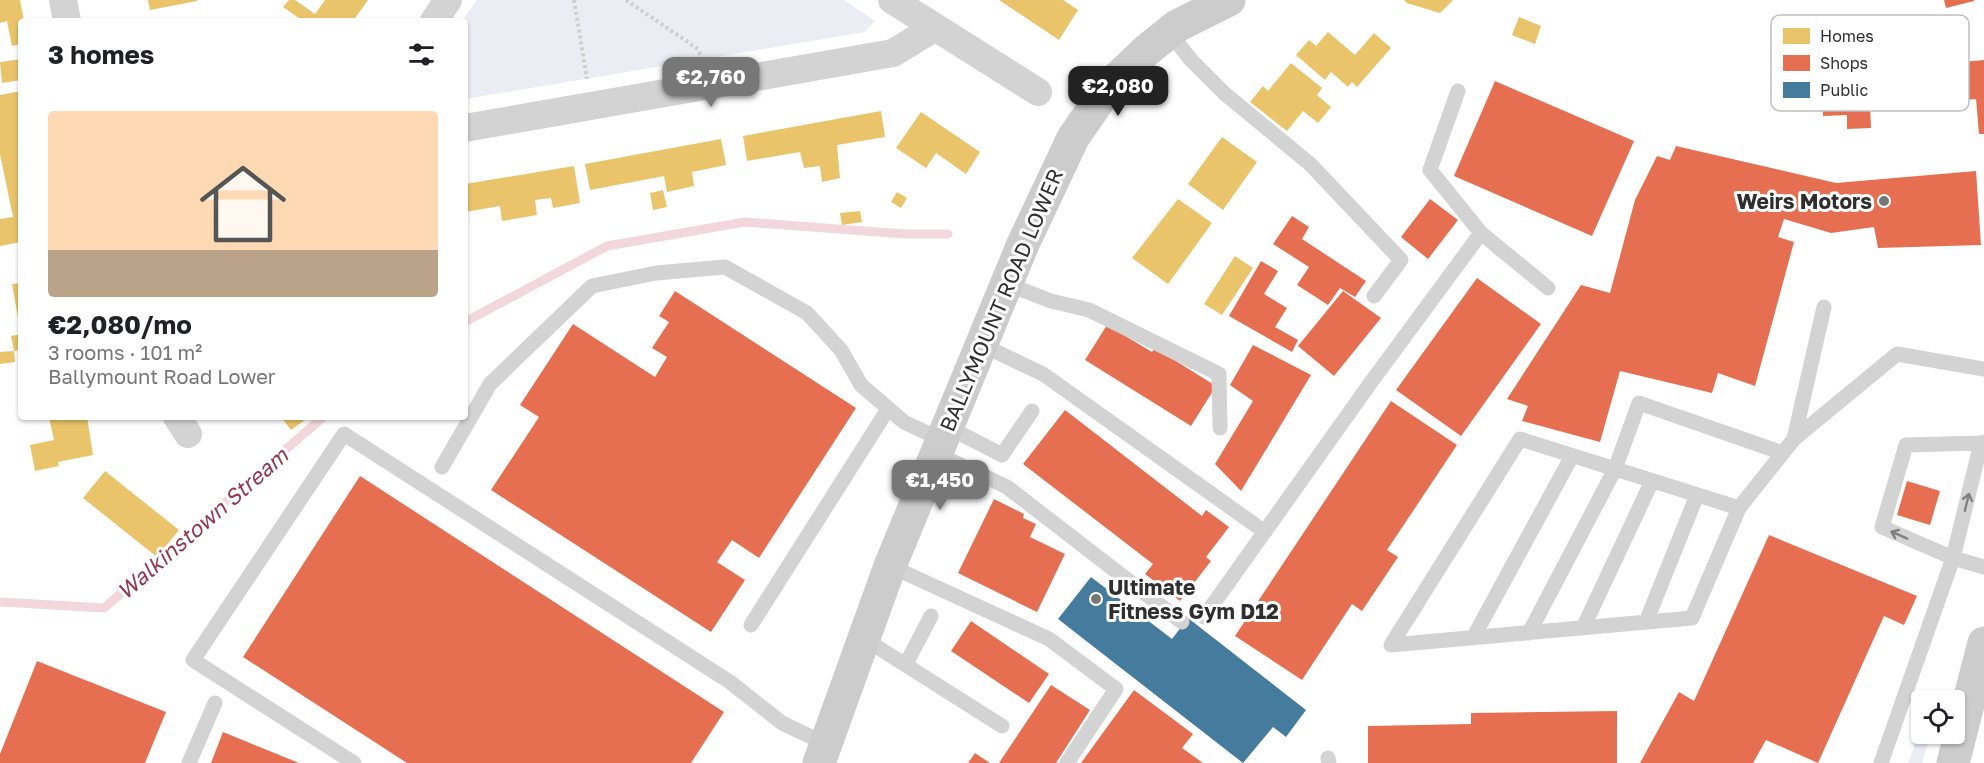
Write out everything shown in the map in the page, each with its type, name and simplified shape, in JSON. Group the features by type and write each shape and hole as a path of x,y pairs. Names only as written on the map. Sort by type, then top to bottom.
{"street":[{"path":"63,0 66,18"},
{"path":"436,18 448,0"},
{"path":"892,0 1038,92"},
{"name":"BALLYMOUNT ROAD LOWER","path":"822,754 862,638 890,566 1050,181 1073,138 1108,87 1183,19 1229,0"},
{"path":"468,127 893,53 934,28"},
{"path":"1953,763 1984,643"}],"lane":[{"path":"1183,19 1191,60 1224,93 1310,164 1401,260 1374,296"},
{"path":"1458,91 1430,170 1481,234 1548,288"},
{"path":"1204,617 1369,385 1481,234"},
{"path":"441,467 490,384 592,286 656,273 725,267 807,313 841,350 861,385 888,409 904,422 942,441 1006,487 1182,622"},
{"path":"1007,284 1051,301 1089,310 1219,374 1220,428"},
{"path":"1794,439 1824,307"},
{"path":"982,345 1043,374 1265,532"},
{"path":"1739,508 1520,439 1391,645 1692,618 1739,508 1794,439 1897,354 1984,369"},
{"path":"1529,633 1615,469 1639,403 1783,453"},
{"path":"751,625 888,409"},
{"path":"942,441 1002,455 1032,411"},
{"path":"354,763 193,660 344,435 730,682 822,754"},
{"path":"1881,763 1953,558 1983,442 1906,445 1882,528 1953,558 1984,567"},
{"path":"1473,638 1572,456"},
{"path":"1583,628 1652,481"},
{"path":"1646,622 1697,495"},
{"path":"890,566 1049,639 1116,689 1067,763"},
{"path":"906,664 931,616"},
{"path":"862,638 1002,726"},
{"path":"189,763 215,703"}],"path":[{"path":"574,0 591,105"},
{"path":"626,0 698,49 714,84"}],"shaded area":[{"path":"477,0 844,0 875,21 865,32 468,98 468,18 464,18"},
{"path":"1915,744 1928,744 1922,763 1908,763"}],"building: Homes":[{"path":"0,0 20,0 23,18 18,18 18,45 12,46 7,21 0,23"},
{"path":"148,0 197,0 197,1 150,10"},
{"path":"289,0 295,0 315,14 325,0 368,0 355,18 299,18 283,7"},
{"path":"999,0 1063,0 1078,10 1059,40"},
{"path":"1404,0 1453,0 1440,13 1407,3"},
{"path":"1519,17 1541,26 1535,44 1512,35"},
{"path":"1328,32 1355,55 1374,33 1391,48 1357,87 1352,82 1348,87 1331,72 1325,80 1296,55 1309,40 1316,46"},
{"path":"18,59 18,80 2,83 0,62"},
{"path":"1291,63 1322,88 1317,95 1331,107 1318,123 1303,111 1287,131 1250,102 1263,86 1268,91"},
{"path":"18,92 18,243 0,246 0,219 13,217 0,154 0,95"},
{"path":"881,111 885,137 837,145 840,178 822,182 820,166 804,168 800,152 747,161 743,136"},
{"path":"921,112 980,152 966,174 936,153 926,168 896,148"},
{"path":"1222,137 1257,162 1223,210 1188,184"},
{"path":"721,139 726,165 692,172 694,186 667,192 664,176 590,190 585,164"},
{"path":"574,166 580,203 553,208 551,198 535,200 537,215 502,221 500,206 468,211 468,184"},
{"path":"663,190 667,207 653,210 650,193"},
{"path":"897,192 907,198 901,208 891,202"},
{"path":"1178,199 1212,223 1168,284 1132,258"},
{"path":"860,211 862,222 842,225 840,213"},
{"path":"1235,256 1253,268 1222,315 1204,304"},
{"path":"18,283 18,318 12,284"},
{"path":"18,335 18,350 14,351 11,336"},
{"path":"14,351 15,362 0,364 0,352"},
{"path":"50,420 87,420 93,455 58,462 59,466 35,471 30,445 54,440"},
{"path":"283,420 305,420 291,430"},
{"path":"105,471 179,530 157,557 83,498"}],"building: Shops":[{"path":"1944,0 1974,0 1974,1 1946,8"},
{"path":"1984,60 1984,134 1979,134 1976,99 1969,100 1969,61"},
{"path":"1495,81 1634,141 1592,236 1454,176"},
{"path":"1823,111 1870,111 1871,128 1847,129 1847,115 1823,116"},
{"path":"1676,146 1836,183 1976,171 1981,245 1878,248 1874,227 1831,233 1784,219 1778,237 1794,242 1755,386 1718,373 1712,393 1620,371 1600,442 1522,421 1528,406 1507,399 1581,285 1610,293 1635,200 1657,156 1670,160"},
{"path":"1430,199 1458,220 1428,259 1401,237"},
{"path":"1292,216 1309,227 1302,239 1366,281 1355,297 1340,288 1328,305 1297,285 1309,267 1273,244"},
{"path":"1261,261 1278,271 1264,294 1287,308 1275,327 1298,340 1292,352 1229,316"},
{"path":"1477,278 1541,324 1461,436 1396,390"},
{"path":"675,291 856,408 759,558 732,540 717,562 745,580 711,632 491,490 539,417 520,405 573,324 655,377 667,357 652,348 669,322 659,316"},
{"path":"1343,291 1381,318 1334,376 1298,346"},
{"path":"1107,325 1152,352 1155,348 1216,386 1191,426 1085,360"},
{"path":"1253,345 1311,375 1241,491 1215,464 1253,401 1230,385"},
{"path":"1391,401 1457,445 1387,550 1398,557 1362,611 1352,604 1302,680 1235,636"},
{"path":"1065,410 1202,516 1206,510 1229,527 1206,557 1211,561 1180,601 1145,574 1153,564 1023,464"},
{"path":"360,476 724,712 691,763 407,763 243,657"},
{"path":"1907,481 1940,491 1930,525 1897,515"},
{"path":"994,499 1024,514 1023,518 1036,524 1030,537 1065,554 1037,612 958,573"},
{"path":"1769,535 1917,596 1904,625 1884,616 1818,763 1766,740 1753,763 1640,763 1679,692 1694,701"},
{"path":"971,621 1049,674 1029,703 951,651"},
{"path":"37,661 166,712 145,763 0,763 0,754"},
{"path":"1051,685 1090,710 1056,763 999,763"},
{"path":"1134,690 1193,734 1182,748 1203,763 1081,763"},
{"path":"1617,711 1617,763 1368,763 1368,726 1471,724 1471,713"},
{"path":"223,732 299,763 211,763"},
{"path":"975,753 990,763 968,763"}],"building: Public":[{"path":"1091,577 1172,639 1188,618 1306,710 1286,737 1273,727 1243,763 1058,619"}],"waterway":[{"name":"Walkinstown Stream","path":"468,320 607,246 745,222 904,234 948,234"},
{"name":"Walkinstown Stream","path":"0,602 104,608 320,420"}],"place":[{"name":"Weirs Motors","path":"1884,201"},
{"name":"Ultimate Fitness Gym D12","path":"1096,599"}]}
